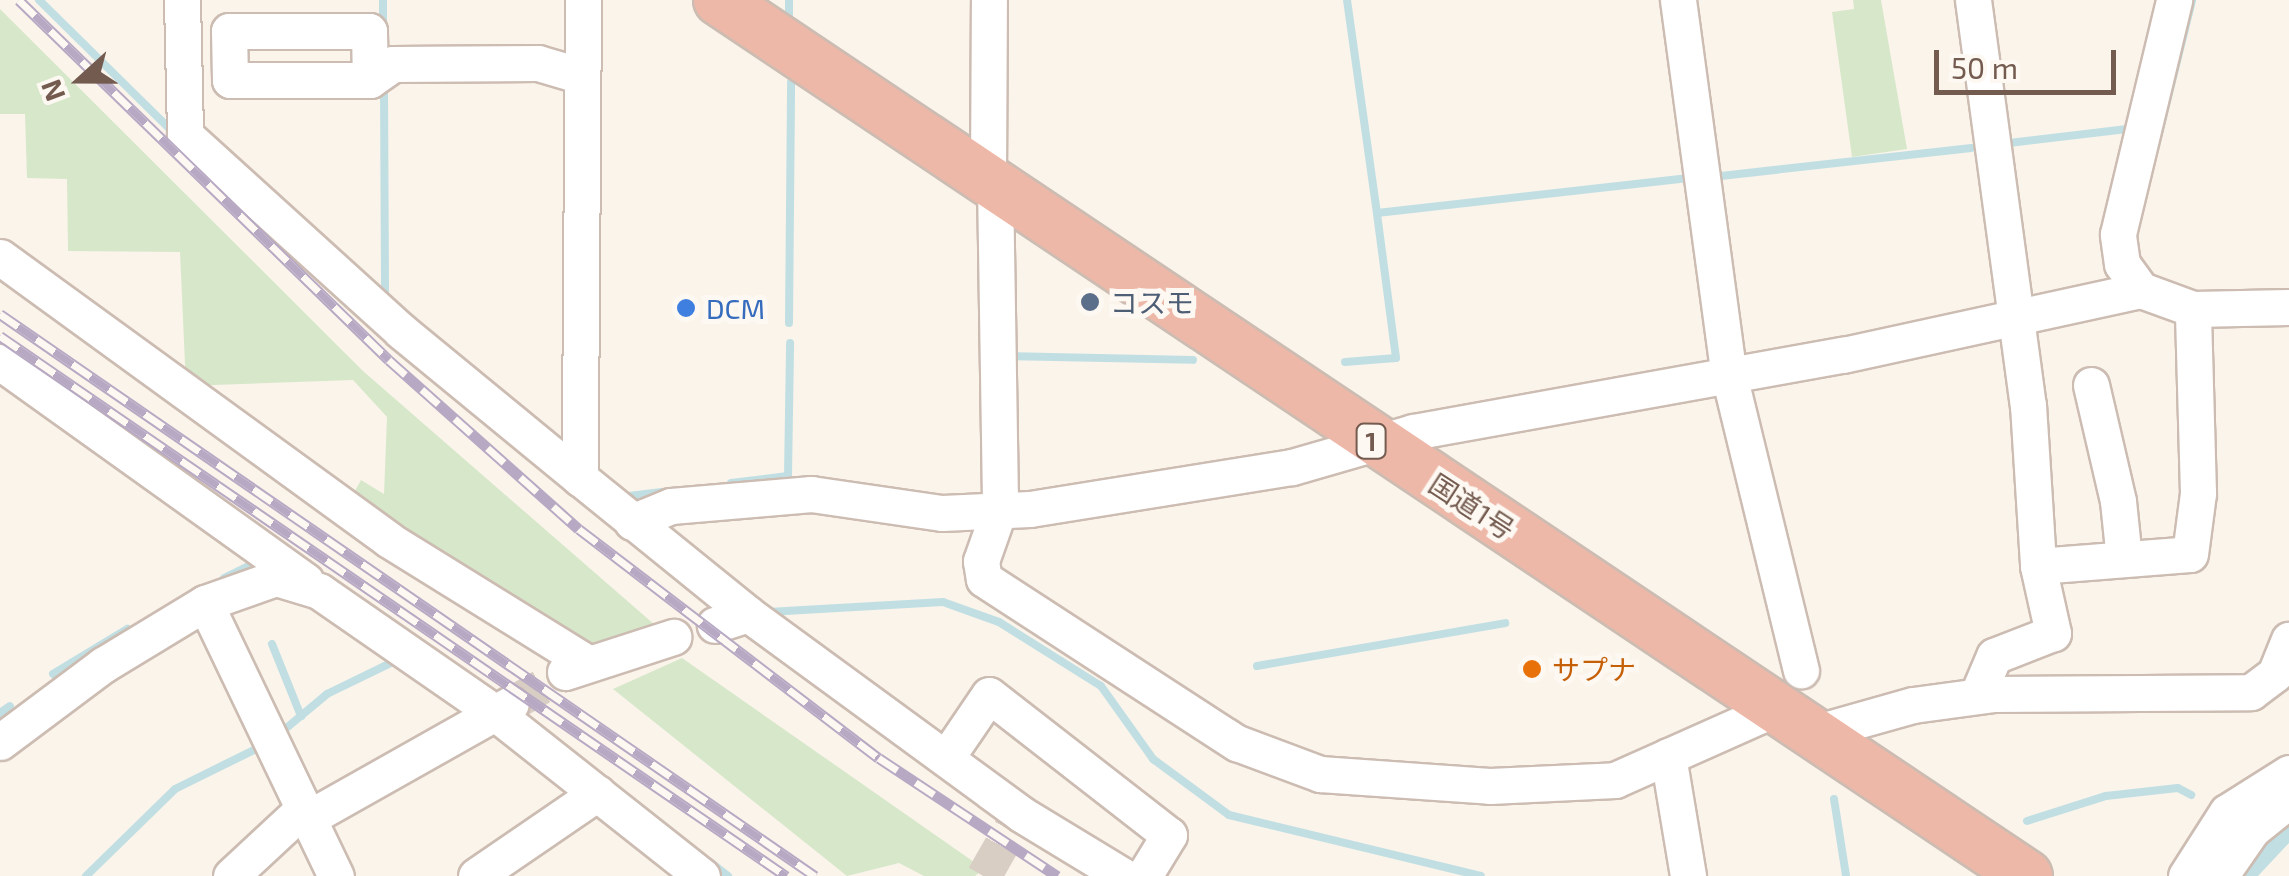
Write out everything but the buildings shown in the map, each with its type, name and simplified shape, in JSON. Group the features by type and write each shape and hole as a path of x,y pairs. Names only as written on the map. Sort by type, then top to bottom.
{"highway":[{"name":"国道1号","path":"718,0 992,180 1377,444 1799,703 2027,876"}],"street":[{"path":"182,0 186,135 401,332 632,522 731,620 946,758 1017,819 1122,876"},
{"path":"580,478 584,0"},
{"path":"989,0 999,512 981,561 984,579 1247,749 1320,774 1490,786 1615,780 1799,703 1913,705 1977,696 2250,692 2275,674 2289,640"},
{"path":"1678,0 1730,375 1799,703"},
{"path":"1973,0 2014,313 2038,566 2053,633 1994,656 1977,696"},
{"path":"2141,290 2122,264 2118,234 2174,0"},
{"path":"370,80 393,64 538,64 582,76"},
{"path":"0,257 358,518 574,667 673,637"},
{"path":"632,522 671,506 811,494 942,513 999,512 1292,466 1413,432 1730,375 2014,313 2141,290 2194,310 2289,307"},
{"path":"2038,566 2190,554 2198,494 2194,310"},
{"path":"0,362 319,591 503,708 597,793 702,876"},
{"path":"2091,385 2118,500 2124,559"},
{"path":"0,742 104,665 204,603 276,578 319,591"},
{"path":"204,603 336,876"},
{"path":"946,758 989,695 1169,835 1144,876"},
{"path":"304,809 319,812 503,708"},
{"path":"1668,756 1688,876"},
{"path":"2186,876 2226,812 2289,773"},
{"path":"491,872 597,793"},
{"path":"2220,876 2252,830 2289,800"},
{"path":"231,876 304,809"}],"green space":[{"path":"1853,0 1881,0 1907,149 1852,157 1832,12 1854,9"},
{"path":"0,9 363,371 663,632 582,647 350,500 361,480 384,494 387,417 353,380 186,386 180,252 68,251 67,179 27,178 25,114 0,114"},
{"path":"682,658 984,869 975,876 924,876 899,863 847,876 613,689"}],"water":[{"path":"2289,820 2289,843 2258,876 2233,876 2253,848"}],"waterway":[{"path":"39,0 171,130"},
{"path":"383,0 383,30"},
{"path":"789,0 789,15"},
{"path":"1347,0 1377,213 1691,178"},
{"path":"2155,150 2192,0"},
{"path":"789,323 791,82"},
{"path":"384,90 385,301"},
{"path":"2009,143 2127,129"},
{"path":"1712,177 1971,148"},
{"path":"1345,362 1396,358 1377,213"},
{"path":"731,483 788,476 790,343"},
{"path":"1008,356 1193,360"},
{"path":"629,496 664,492"},
{"path":"224,578 255,563 250,559"},
{"path":"768,612 943,602 999,622 1101,686 1153,759 1229,815 1481,876"},
{"path":"1257,666 1505,623"},
{"path":"53,674 127,629"},
{"path":"272,644 301,716"},
{"path":"284,730 327,694 397,660"},
{"path":"0,713 10,706"},
{"path":"86,876 175,789 258,748"},
{"path":"2027,821 2106,796 2178,788 2191,795"},
{"path":"1834,799 1846,876"},
{"path":"710,862 728,876"}],"tunnel":[{"path":"511,704 563,674"},
{"path":"984,876 1013,825"}],"railway":[{"path":"19,0 389,360 579,529 879,758 1057,876"},
{"path":"0,314 815,876"},
{"path":"0,336 786,876"}],"place":[{"name":"コスモ","path":"1090,302"},
{"name":"DCM","path":"686,308"},
{"name":"サプナ","path":"1532,669"}]}
